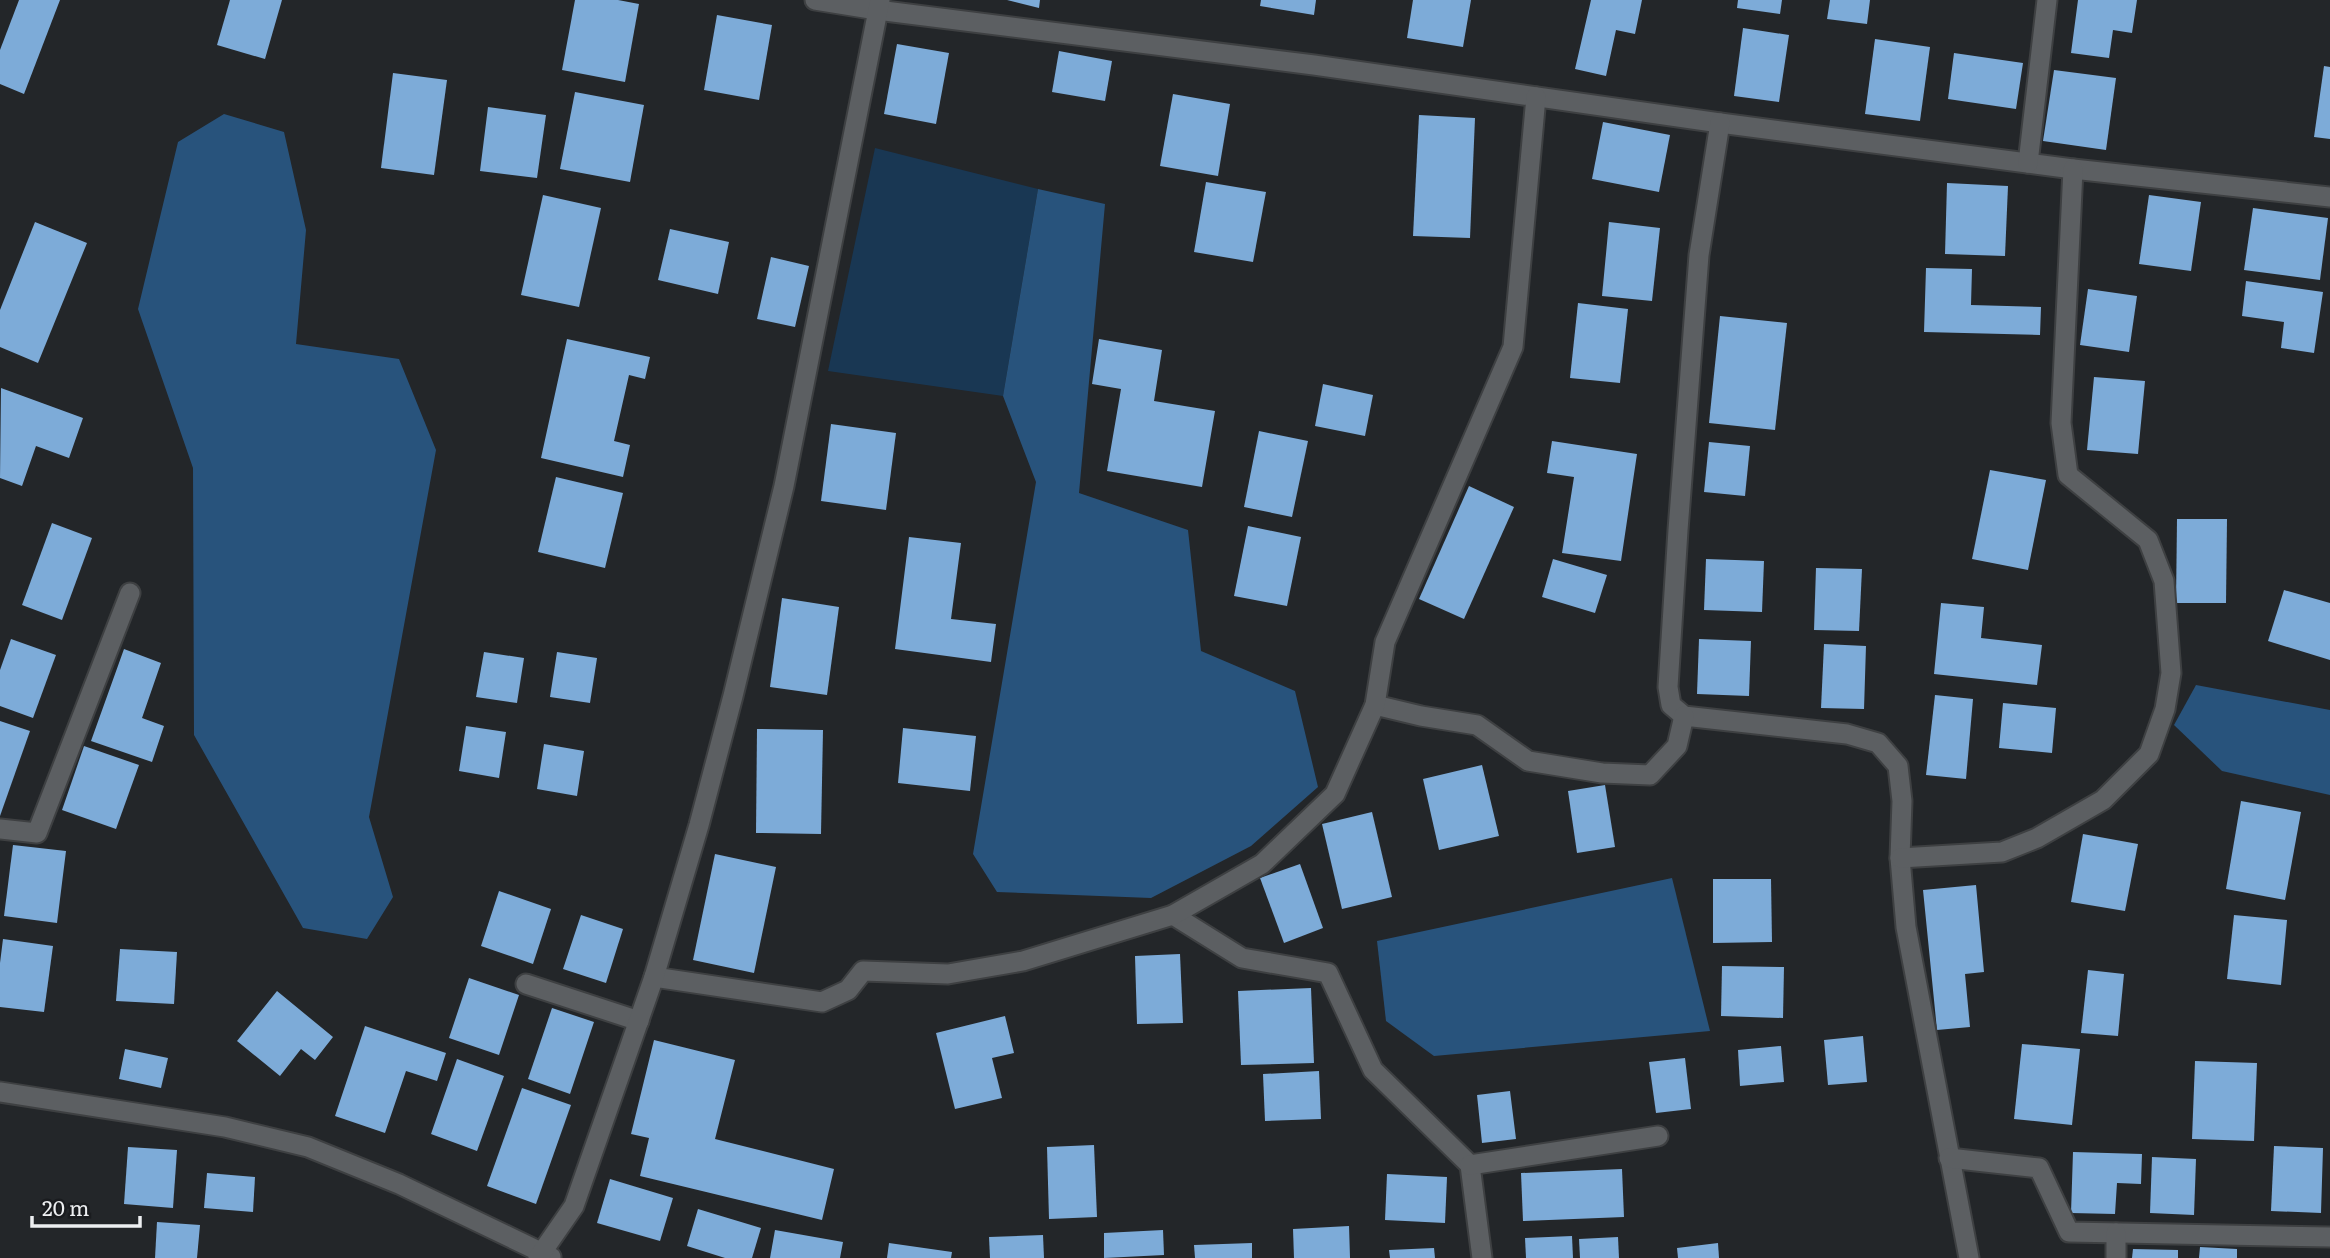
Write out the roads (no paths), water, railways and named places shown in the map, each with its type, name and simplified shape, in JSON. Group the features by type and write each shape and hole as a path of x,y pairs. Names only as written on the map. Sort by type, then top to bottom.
{"street":[{"path":"815,0 878,5 1720,123 2073,169 2330,197"},
{"path":"2028,163 2047,0"},
{"path":"0,1091 225,1127 308,1147 399,1184 544,1256 574,1206 654,977 730,709 784,486 878,5"},
{"path":"654,977 822,1002 848,990 863,971 948,974 1023,961 1173,915 1262,864 1335,794 1375,705 1385,642 1513,347 1536,97"},
{"path":"1720,123 1699,255 1668,687 1671,705 1684,716 1847,734 1878,743 1898,766 1902,801 1900,858 1906,927 1969,1258"},
{"path":"1900,858 2002,852 2037,838 2103,800 2149,754 2165,709 2171,673 2164,581 2148,540 2068,475 2061,423 2073,169"},
{"path":"0,829 37,833 130,593"},
{"path":"1375,705 1477,725 1528,761 1602,773 1650,775 1678,746 1684,716"},
{"path":"1173,915 1242,958 1328,973 1373,1070 1470,1165 1482,1258"},
{"path":"526,984 639,1021"},
{"path":"1470,1165 1658,1136"},
{"path":"1949,1158 2039,1168 2068,1232 2330,1237"},
{"path":"2116,1233 2116,1258"}]}
